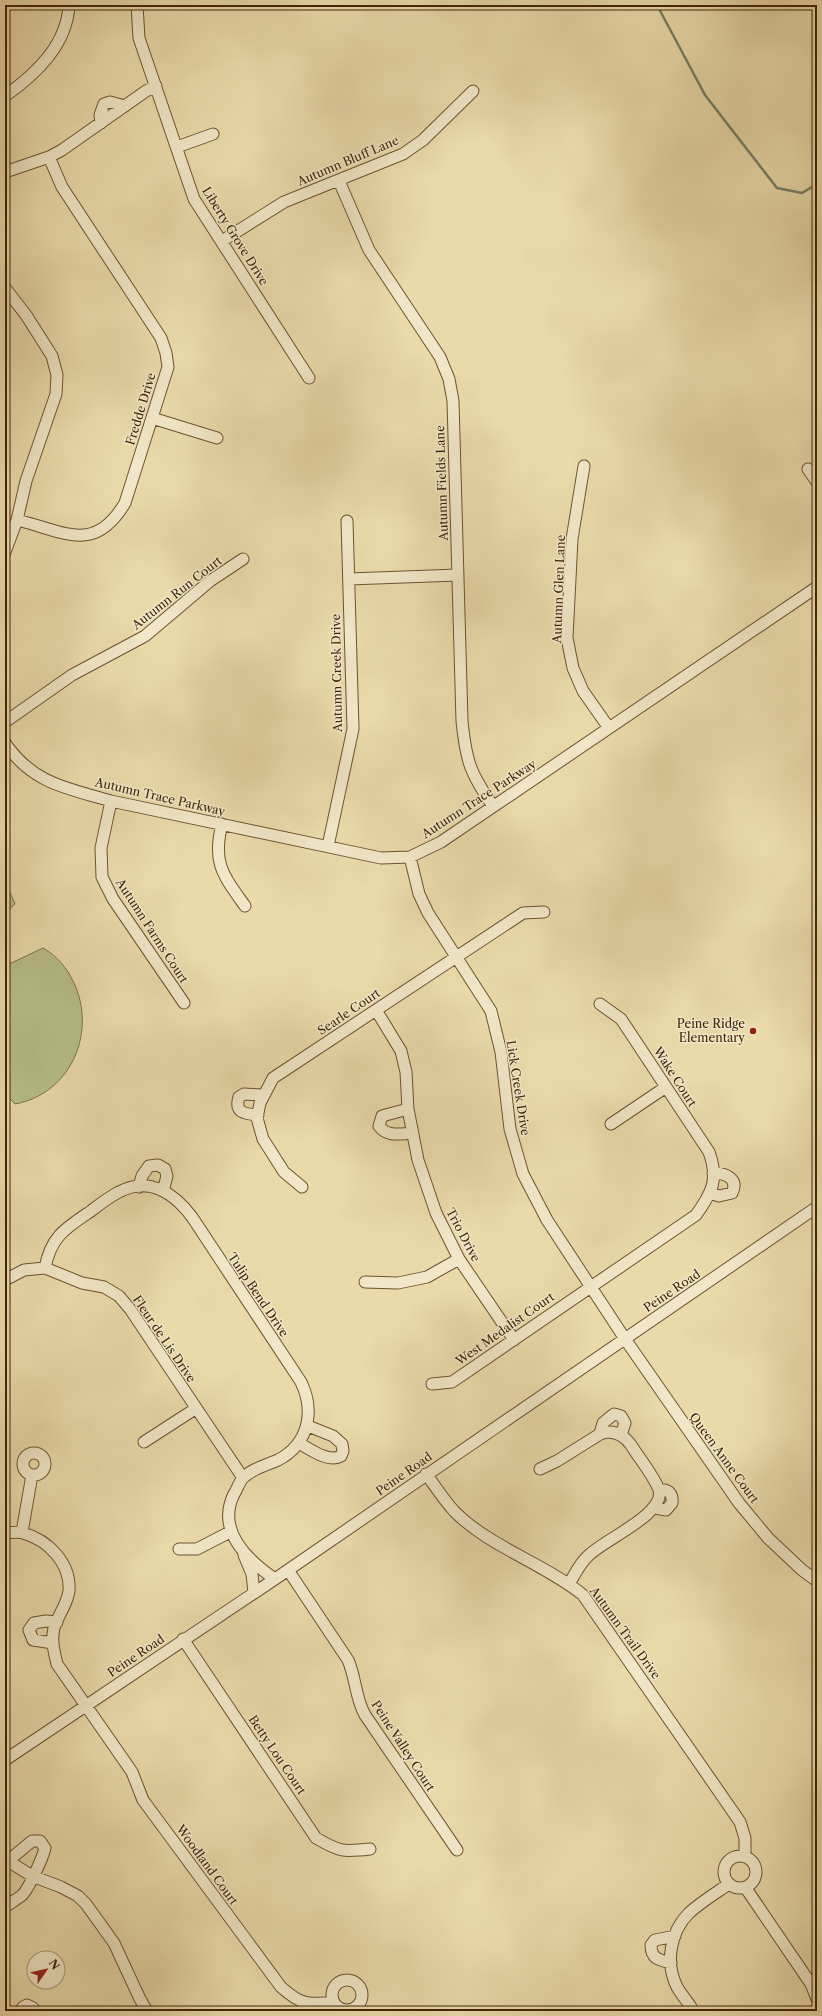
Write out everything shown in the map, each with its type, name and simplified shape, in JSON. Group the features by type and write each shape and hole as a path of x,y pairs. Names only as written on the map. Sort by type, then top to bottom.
{"street":[{"path":"5,96 33,74 56,47 65,27 69,5"},
{"name":"Liberty Grove Drive","path":"137,5 139,38 194,199 310,378"},
{"path":"5,172 49,157 146,91 156,86"},
{"name":"Autumn Bluff Lane","path":"222,242 284,202 339,181 408,150 422,140 473,91"},
{"path":"177,147 213,134"},
{"name":"Fredde Drive","path":"17,520 64,534 77,536 96,533 108,525 117,516 125,503 168,367 161,338 62,187 49,157"},
{"name":"Autumn Fields Lane","path":"339,181 368,250 440,357 449,379 453,401 462,721 464,743 468,765 475,781 493,806"},
{"path":"5,288 9,302 26,315 52,356 57,375 56,394 26,481 17,520 5,552"},
{"path":"152,418 217,438"},
{"name":"Autumn Glen Lane","path":"584,466 572,539 567,638 573,668 583,691 609,728"},
{"path":"808,469 817,482"},
{"name":"Autumn Creek Drive","path":"328,846 353,729 347,521"},
{"name":"Autumn Run Court","path":"5,722 72,674 145,636 210,581 243,559"},
{"path":"349,579 458,575"},
{"name":"Autumn Trace Parkway","path":"5,743 16,759 53,784 111,801 381,858 410,857 442,842 817,587"},
{"name":"Autumn Farms Court","path":"111,801 101,848 102,876 113,899 184,1003"},
{"path":"222,824 217,843 224,876 245,906"},
{"name":"Lick Creek Drive","path":"410,857 419,894 428,913 490,1011 501,1052 510,1129 524,1174 547,1220 625,1339"},
{"name":"Searle Court","path":"302,1187 284,1172 263,1138 258,1115 262,1095 273,1078 523,913 544,912"},
{"name":"Wake Court","path":"590,1286 696,1215 710,1194 714,1166 709,1152 621,1019 600,1004"},
{"name":"Trio Drive","path":"376,1010 401,1051 406,1072 408,1109 412,1133 418,1160 436,1213 459,1259 514,1340"},
{"path":"611,1124 666,1087"},
{"path":"258,1115 242,1113 238,1109 237,1102 239,1097 244,1094 262,1095"},
{"path":"408,1109 382,1116 379,1126 383,1131 395,1135 412,1133"},
{"path":"139,1186 142,1176 149,1166 158,1165 165,1169 167,1176 163,1191"},
{"path":"710,1194 726,1196 732,1193 735,1188 734,1182 729,1177 722,1173 713,1173"},
{"name":"Tulip Bend Drive","path":"45,1268 48,1254 56,1238 69,1226 118,1192 132,1186 139,1186 163,1191 180,1202 192,1217 301,1382 307,1394 309,1410 308,1426 299,1443 292,1452 243,1478"},
{"name":"Peine Road","path":"5,1760 183,1639 288,1570 625,1339 816,1212"},
{"path":"365,1282 398,1283 427,1277 459,1259"},
{"name":"Fleur de Lis Drive","path":"5,1280 24,1270 45,1268 82,1283 104,1288 119,1296 130,1309 195,1409 243,1478"},
{"name":"West Medalist Court","path":"432,1384 452,1382 590,1286"},
{"name":"Queen Anne Court","path":"625,1339 739,1503 768,1538 802,1570 817,1581"},
{"path":"144,1442 195,1409"},
{"path":"600,1434 603,1423 614,1414 621,1416 625,1423 621,1435"},
{"path":"299,1443 321,1455 330,1458 341,1456 343,1451 342,1444 333,1436 321,1429 308,1426"},
{"path":"540,1469 557,1461 600,1434 606,1432 621,1435 625,1438 659,1490 658,1503 650,1513 588,1555 569,1584"},
{"name":"Autumn Trail Drive","path":"426,1474 454,1511 476,1529 569,1584 583,1595 740,1822 745,1838 745,1856"},
{"path":"22,1532 32,1475"},
{"path":"243,1478 229,1504 230,1532 241,1549 252,1574 254,1593"},
{"path":"5,1533 22,1532 38,1539 53,1549 65,1568 69,1588 68,1597 57,1622 52,1643 37,1642 33,1640 30,1630 34,1623 46,1621 57,1622"},
{"path":"179,1549 197,1549 230,1532"},
{"path":"241,1549 261,1569 275,1578"},
{"name":"Peine Valley Court","path":"288,1570 348,1660 352,1670 358,1699 365,1715 457,1850"},
{"name":"Betty Lou Court","path":"183,1639 316,1838 336,1850 354,1851 370,1849"},
{"name":"Woodland Court","path":"52,1643 57,1664 132,1772 143,1800 281,1987 293,1998 311,2005 334,2002"},
{"path":"5,1907 22,1896 28,1887 32,1876 42,1859 45,1848 40,1841 32,1841 7,1860 32,1876 61,1887 78,1896 86,1904 114,1943 147,2011"},
{"path":"734,1856 745,1856 753,1863 756,1872 753,1881 745,1887 736,1888 729,1884 724,1874 726,1863 734,1856"},
{"path":"691,2008 677,1987 671,1963 671,1951 675,1936 681,1923 690,1912 729,1884"},
{"path":"745,1887 811,1984 817,1999"},
{"path":"671,1963 656,1959 651,1953 651,1946 655,1940 675,1936"},
{"path":"21,2011 23,2007 27,2005 33,2008 34,2011"}],"green space":[{"path":"5,881 15,904 5,913"},
{"path":"43,948 61,962 73,981 80,1000 82,1020 80,1039 74,1058 65,1074 51,1088 35,1098 15,1104 5,1094 5,966"}],"waterway":[{"path":"657,5 705,95 777,188 802,193 817,184"}],"place":[{"name":"Peine Ridge Elementary","path":"753,1031"}]}
